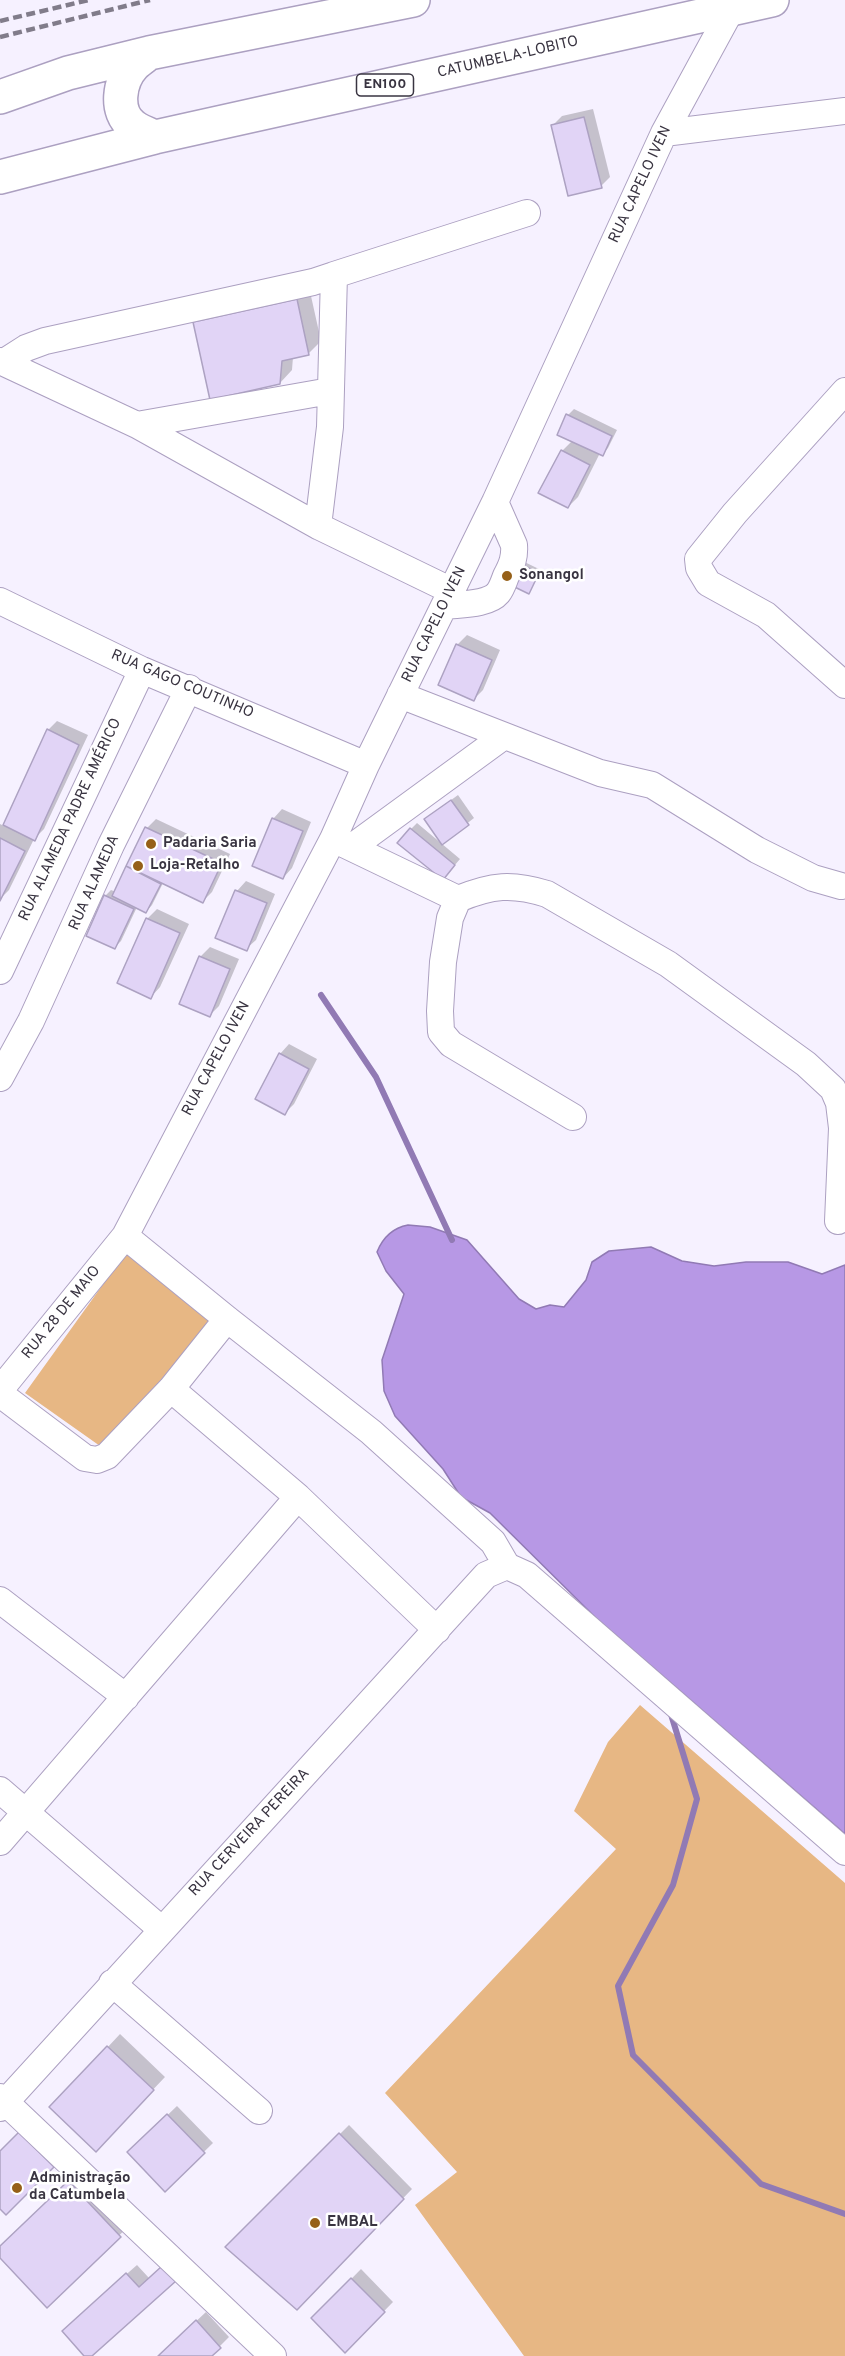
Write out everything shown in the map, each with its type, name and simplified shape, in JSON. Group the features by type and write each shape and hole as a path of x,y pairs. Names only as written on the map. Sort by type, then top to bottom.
{"highway":[{"path":"0,97 69,73 149,53 413,0"},
{"name":"CATUMBELA-LOBITO","path":"0,177 155,137 772,0"},
{"path":"149,53 134,65 123,80 122,113 132,125 155,137"}],"street":[{"name":"RUA CAPELO IVEN","path":"125,1236 342,843 366,765 495,502 664,134 732,8"},
{"path":"664,134 845,111"},
{"path":"2,362 26,348 45,341 313,282 527,213"},
{"path":"318,526 330,428 334,275"},
{"path":"2,362 136,425 448,598 483,601 492,598 498,593 514,561 514,545 495,502"},
{"path":"136,425 330,390"},
{"path":"845,391 735,513 698,559 699,568 708,583 766,615 845,685"},
{"name":"RUA GAGO COUTINHO","path":"0,601 142,670 366,765"},
{"name":"RUA ALAMEDA PADRE AMÉRICO","path":"0,971 142,670"},
{"name":"RUA ALAMEDA","path":"0,1078 32,1021 111,845 189,688"},
{"path":"400,695 600,773 652,784 757,850 813,878 841,886"},
{"path":"342,843 504,736"},
{"path":"342,843 458,899"},
{"path":"573,1117 451,1044 441,1032 443,962 450,918 458,899 482,889 505,886 526,887 547,894 668,964 806,1064 833,1089 839,1103 842,1128 838,1221"},
{"path":"125,1236 371,1432 493,1542 507,1566 527,1575 845,1852"},
{"name":"RUA 28 DE MAIO","path":"0,1392 125,1236"},
{"path":"0,1392 85,1458 97,1460 106,1456 171,1389 227,1319"},
{"path":"171,1389 298,1497 437,1630"},
{"path":"0,1842 298,1497"},
{"name":"RUA CERVEIRA PEREIRA","path":"2,2102 486,1575 507,1566"},
{"path":"0,1600 126,1697"},
{"path":"0,1790 161,1929"},
{"path":"112,1983 259,2111"},
{"path":"2,2102 273,2356"}],"shaded area":[{"path":"408,1225 430,1227 467,1240 519,1299 536,1309 550,1305 564,1307 586,1280 592,1262 609,1251 651,1247 682,1261 714,1266 746,1262 788,1262 822,1274 845,1265 845,1834 596,1618 490,1513 461,1497 443,1469 395,1416 384,1391 382,1360 404,1294 386,1271 377,1252 389,1234 397,1228"},
{"path":"127,1251 215,1321 100,1446 25,1393"},
{"path":"640,1705 845,1883 845,2356 524,2356 415,2205 457,2172 385,2093 616,1849 574,1811 608,1742"}],"building":[{"path":"584,117 602,188 568,196 551,125"},
{"path":"297,299 309,355 282,361 280,384 210,400 193,322"},
{"path":"566,414 612,436 603,456 557,435"},
{"path":"561,450 590,465 568,508 538,493"},
{"path":"504,556 539,573 529,594 494,577"},
{"path":"456,644 492,660 474,701 438,685"},
{"path":"47,729 79,745 35,841 3,825"},
{"path":"451,800 469,825 442,845 424,819"},
{"path":"272,818 303,831 283,879 252,866"},
{"path":"145,827 222,863 203,903 126,866"},
{"path":"410,828 455,865 443,880 397,843"},
{"path":"0,838 25,851 0,901"},
{"path":"126,866 161,884 146,913 112,896"},
{"path":"235,890 267,903 247,951 215,938"},
{"path":"104,895 134,909 115,949 86,936"},
{"path":"146,918 180,933 151,999 117,983"},
{"path":"199,956 230,969 210,1017 179,1004"},
{"path":"279,1053 309,1069 285,1115 255,1099"},
{"path":"107,2046 154,2090 96,2152 49,2107"},
{"path":"167,2114 205,2153 165,2192 127,2152"},
{"name":"Administração da Catumbela","path":"19,2132 54,2167 6,2215 0,2209 0,2151"},
{"name":"EMBAL","path":"339,2133 404,2199 297,2310 225,2247"},
{"path":"68,2181 121,2237 47,2308 0,2258 0,2246"},
{"path":"162,2266 176,2281 92,2356 84,2356 62,2331 126,2273 139,2287"},
{"path":"351,2278 385,2312 345,2353 311,2318"},
{"path":"196,2320 221,2348 212,2356 158,2356"}],"waterway":[{"path":"321,995 376,1077 452,1240"},
{"path":"670,1711 697,1799 673,1885 618,1986 633,2055 761,2184 845,2214"}],"railway":[{"path":"0,21 89,0"},
{"path":"0,37 150,0"}],"place":[{"name":"Sonangol","path":"507,576"},
{"name":"Padaria Saria","path":"151,844"},
{"name":"Loja-Retalho","path":"138,866"},
{"name":"Administração da Catumbela","path":"17,2188"},
{"name":"EMBAL","path":"315,2223"}]}
